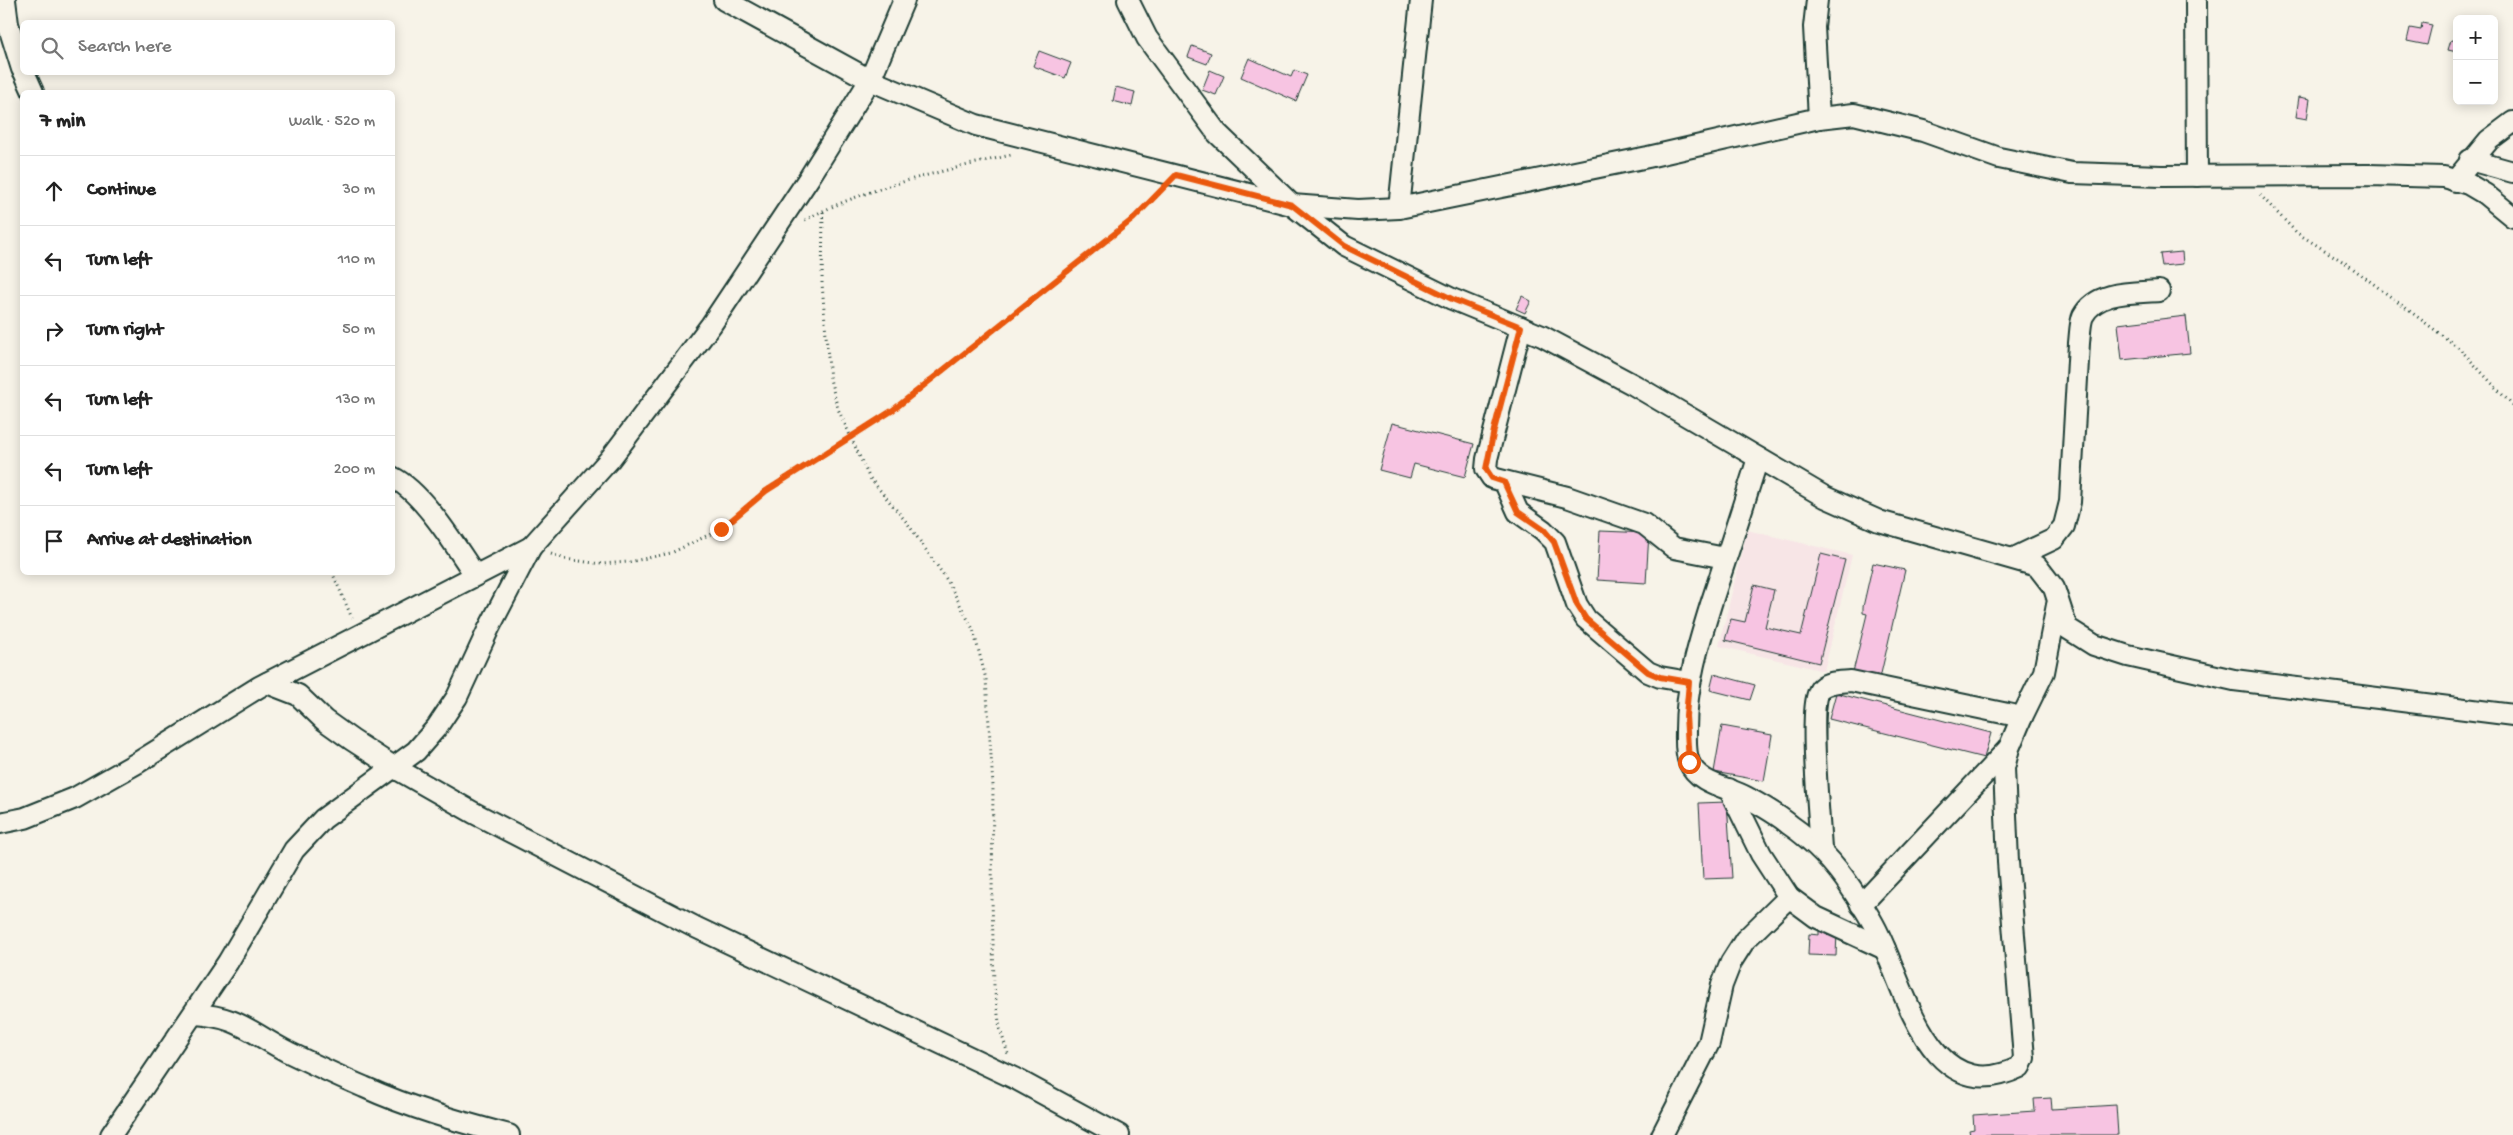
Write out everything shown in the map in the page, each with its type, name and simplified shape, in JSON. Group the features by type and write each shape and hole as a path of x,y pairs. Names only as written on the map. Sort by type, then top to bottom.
{"street":[{"path":"5,0 4,32 20,65"},
{"path":"724,0 870,80 976,125 1292,205 1358,210 1399,208 1629,161 1820,118 1854,114 1887,120 1999,158 2063,172 2197,176 2397,175 2444,177 2486,194 2513,217"},
{"path":"111,1135 228,962 294,850 323,819 416,751 457,698 489,628 531,547 610,459 711,325 809,178 870,80 904,0"},
{"path":"1128,0 1147,38 1216,134 1292,205 1344,246 1452,299 1542,336 1634,385 1825,497 1879,521 2037,566 2054,588 2057,603 2067,628 2094,646 2128,656 2253,683 2513,715"},
{"path":"1399,208 1421,0"},
{"path":"1817,0 1814,27 1820,118"},
{"path":"2196,0 2197,176"},
{"path":"25,75 32,90"},
{"path":"2455,181 2470,160 2500,130 2513,122"},
{"path":"2470,160 2513,172"},
{"path":"2014,558 2054,539 2064,526 2070,502 2082,317 2094,301 2124,293 2159,291"},
{"path":"1521,327 1487,459 1486,469 1492,478 1567,497 1644,524 1674,548 1725,558"},
{"path":"1758,458 1696,652 1689,682 1686,716 1689,762 1701,776 1745,796 1789,823 1822,849 1861,905 1885,949 1917,1026 1949,1065 1960,1072 1976,1076 2005,1074 2020,1067 2024,1058 2008,862 2004,768 2009,748 2022,716 2044,672 2057,603"},
{"path":"395,479 415,496 436,519 475,575"},
{"path":"1504,482 1518,512 1544,530 1554,542 1577,605 1586,619 1648,672 1660,677 1689,682"},
{"path":"0,823 25,818 76,798 267,683 360,637 531,547"},
{"path":"1822,849 1814,727 1815,698 1820,688 1830,683 1851,681 2022,716"},
{"path":"267,683 298,695 324,720 395,768 474,812 693,926 1016,1078 1119,1135"},
{"path":"1861,905 2009,748"},
{"path":"1729,789 1761,854 1789,897 1816,917 1885,949"},
{"path":"1662,1135 1709,1043 1722,986 1730,962 1745,940 1789,897"},
{"path":"194,1014 214,1015 232,1020 288,1051 366,1088 406,1104 508,1135"}],"path":[{"path":"797,225 823,212 931,174 1019,153"},
{"path":"531,547 565,560 601,564 629,562 671,553 721,529 766,491 893,410 1133,219 1176,175"},
{"path":"2236,176 2264,199 2298,233 2347,264 2458,348 2513,406"},
{"path":"823,212 822,283 830,379 838,410 869,477 908,524 947,580 973,629 984,671 993,786 992,897 994,986 1000,1029 1016,1078"},
{"path":"333,575 360,637"}],"shaded area":[{"path":"1747,530 1852,555 1824,671 1719,646"}],"building":[{"path":"2422,23 2432,25 2427,45 2407,41 2410,28 2421,30"},
{"path":"2451,40 2453,40 2453,51 2448,50"},
{"path":"1192,46 1211,53 1207,64 1188,57"},
{"path":"1039,51 1071,63 1065,78 1033,66"},
{"path":"1249,58 1291,77 1294,70 1307,75 1296,101 1241,77"},
{"path":"1210,70 1224,76 1216,95 1202,90"},
{"path":"1116,87 1135,92 1132,106 1113,101"},
{"path":"2299,97 2310,99 2307,119 2296,117"},
{"path":"2182,252 2183,264 2162,266 2160,254"},
{"path":"1522,296 1531,301 1525,313 1516,309"},
{"path":"2186,316 2190,353 2122,360 2118,324"},
{"path":"1392,423 1474,444 1465,477 1414,464 1410,478 1379,470"},
{"path":"1600,531 1649,533 1646,583 1597,580"},
{"path":"1821,554 1845,560 1819,663 1725,640 1731,619 1745,622 1754,585 1774,590 1765,627 1801,635"},
{"path":"1873,563 1905,570 1880,678 1853,672 1867,614 1863,613 1863,607"},
{"path":"1714,674 1755,685 1750,700 1710,690"},
{"path":"1836,693 1991,733 1984,758 1829,719"},
{"path":"1722,726 1772,735 1764,781 1714,772"},
{"path":"1727,802 1732,878 1703,879 1699,803"},
{"path":"1819,931 1837,932 1836,956 1808,955 1809,934 1819,935"},
{"path":"2051,1098 2052,1109 2116,1105 2118,1135 1970,1135 1969,1130 1974,1129 1973,1115 2035,1111 2034,1099"}],"route":[{"path":"721,529 766,491 893,410 960,358 1133,219 1176,175 1292,205 1344,246 1452,299 1521,327 1494,430 1486,469 1492,478 1504,482 1511,501 1518,512 1544,530 1554,542 1563,561 1571,591 1586,619 1648,672 1660,677 1689,682 1687,689 1686,746 1689,762"}]}
